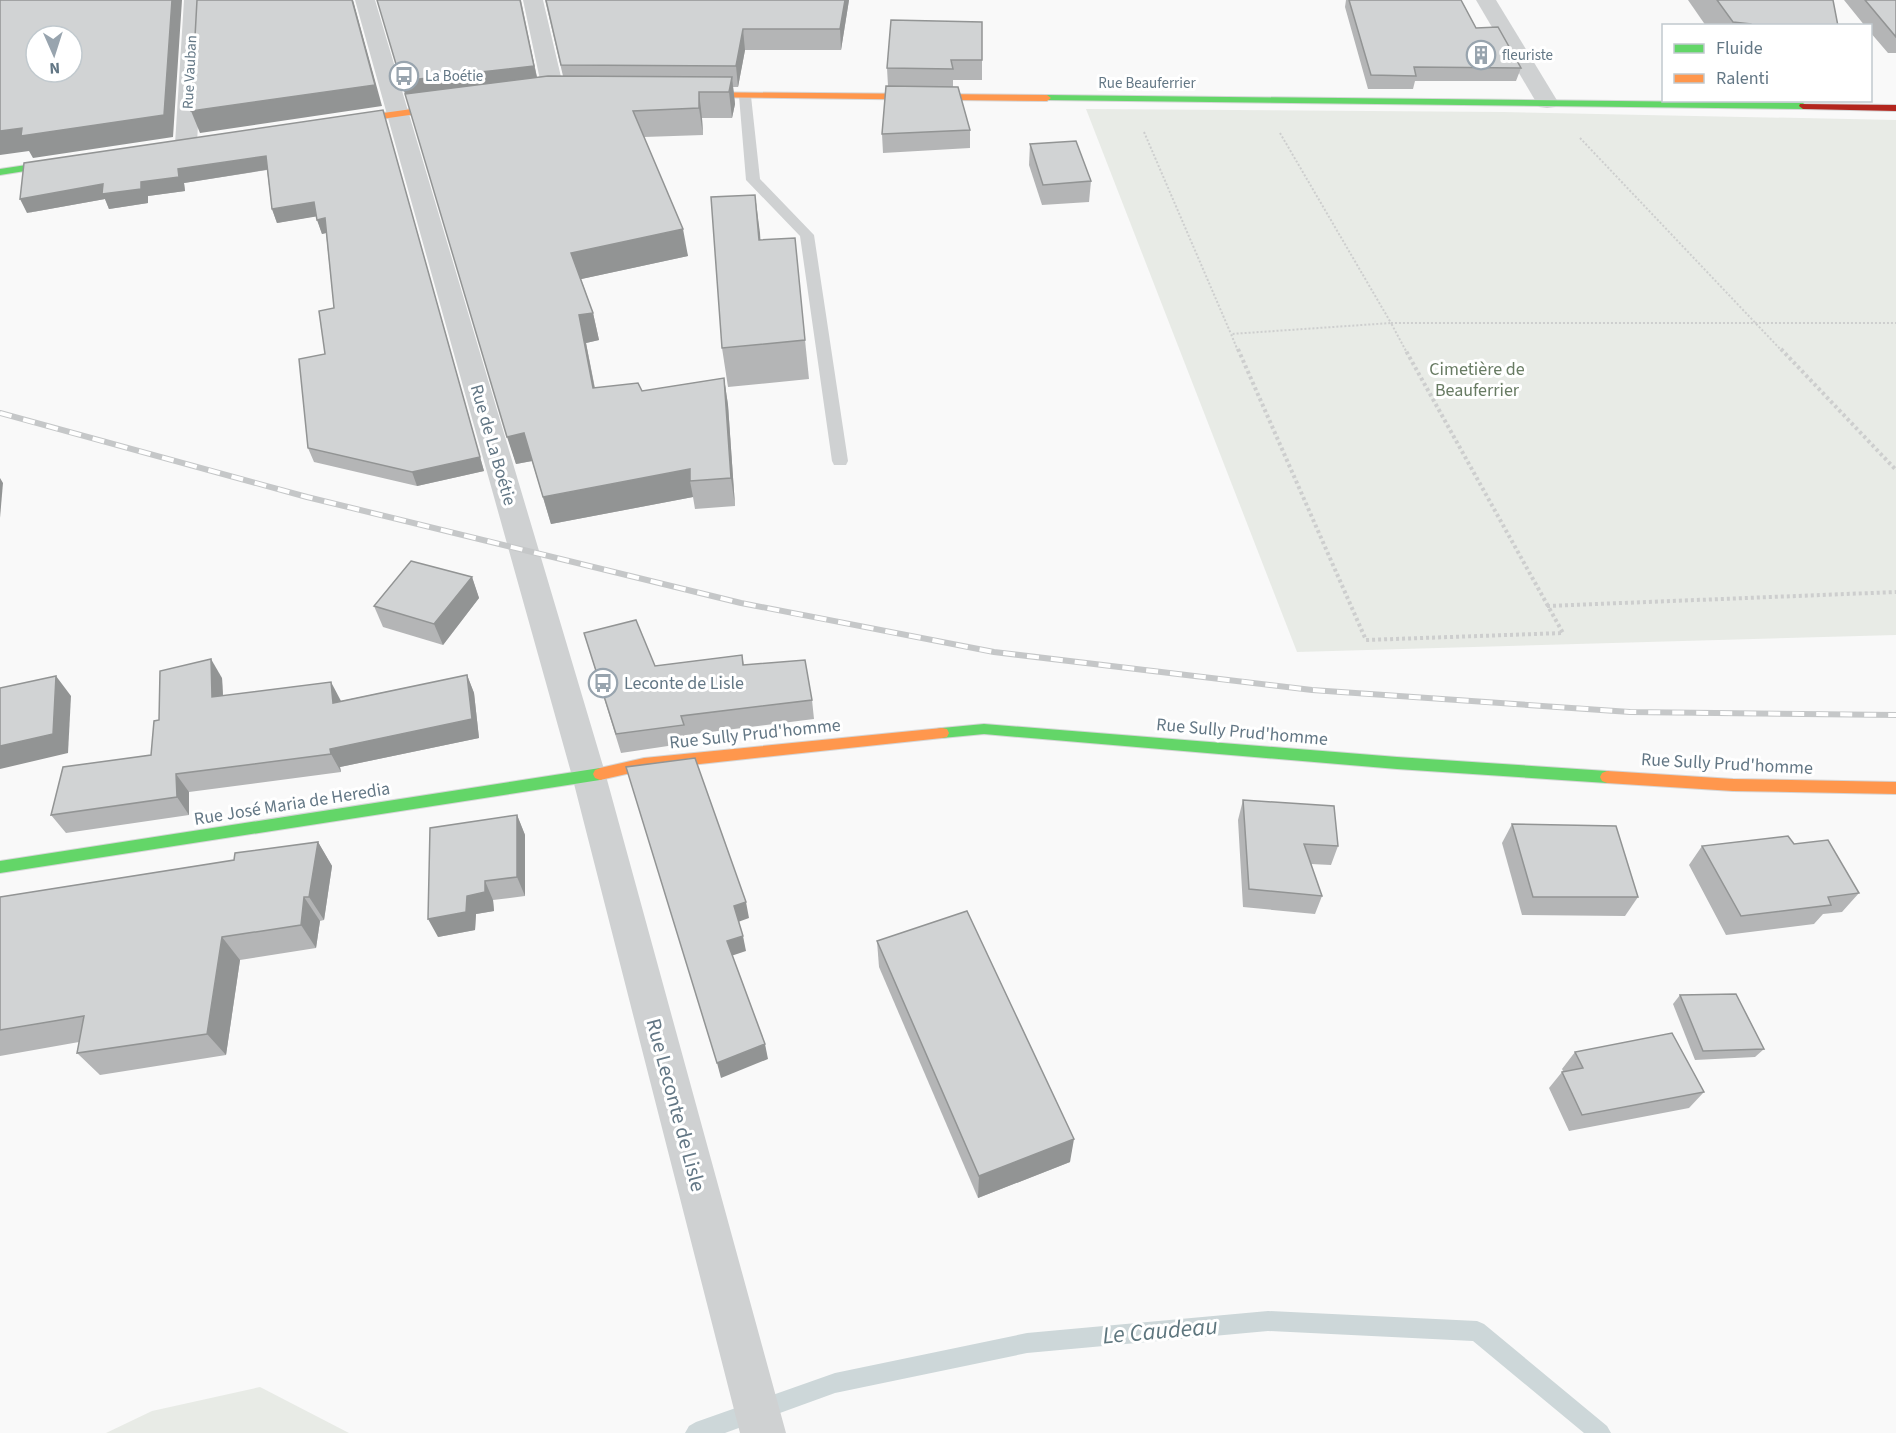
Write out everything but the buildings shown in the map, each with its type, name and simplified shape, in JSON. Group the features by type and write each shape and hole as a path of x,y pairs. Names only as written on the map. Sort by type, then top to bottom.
{"street":[{"name":"Rue Vauban","path":"187,144 194,0"},
{"name":"Rue de La Boétie","path":"365,0 589,776"},
{"path":"533,0 554,95"},
{"path":"1486,0 1547,102"},
{"name":"Rue Beauferrier","path":"674,95 1547,102 1896,108"},
{"path":"325,124 466,105"},
{"path":"0,172 84,160"},
{"name":"Rue Sully Prud'homme","path":"589,776 644,764 984,729 1397,763 1732,785 1896,788"},
{"name":"Rue José Maria de Heredia","path":"0,867 589,776"},
{"name":"Rue Leconte de Lisle","path":"589,776 763,1433"}],"lane":[{"path":"746,96 753,180 807,235 840,460"}],"path":[{"path":"1168,99 1152,109 1144,131 1366,640 1563,633 1391,323 1278,128"},
{"path":"1582,103 1587,111 1558,114 1896,470"},
{"path":"1231,334 1391,323 1896,323"},
{"path":"1547,606 1896,592"}],"green space":[{"name":"Cimetière de Beauferrier","path":"1086,109 1503,112 1896,120 1896,635 1297,652"},
{"path":"260,1387 349,1433 106,1433 152,1411"}],"waterway":[{"name":"Le Caudeau","path":"696,1433 835,1383 1027,1343 1268,1321 1477,1331 1600,1433"}],"railway":[{"path":"0,413 307,497 741,603 994,652 1312,690 1630,712 1896,715"}],"traffic: fast":[{"path":"1047,98 1803,106"},
{"path":"0,172 66,162"},
{"path":"942,733 984,729 1397,763 1607,777"},
{"path":"0,867 600,774"}],"traffic: slow":[{"path":"689,95 1047,98"},
{"path":"340,122 455,106"},
{"path":"600,774 644,764 942,733"},
{"path":"1607,777 1733,785 1896,788"}],"traffic: jam":[{"path":"1803,106 1896,108"}],"place":[{"name":"fleuriste","path":"1481,55"},
{"name":"La Boétie","path":"404,76"},
{"name":"Leconte de Lisle","path":"603,683"}]}
